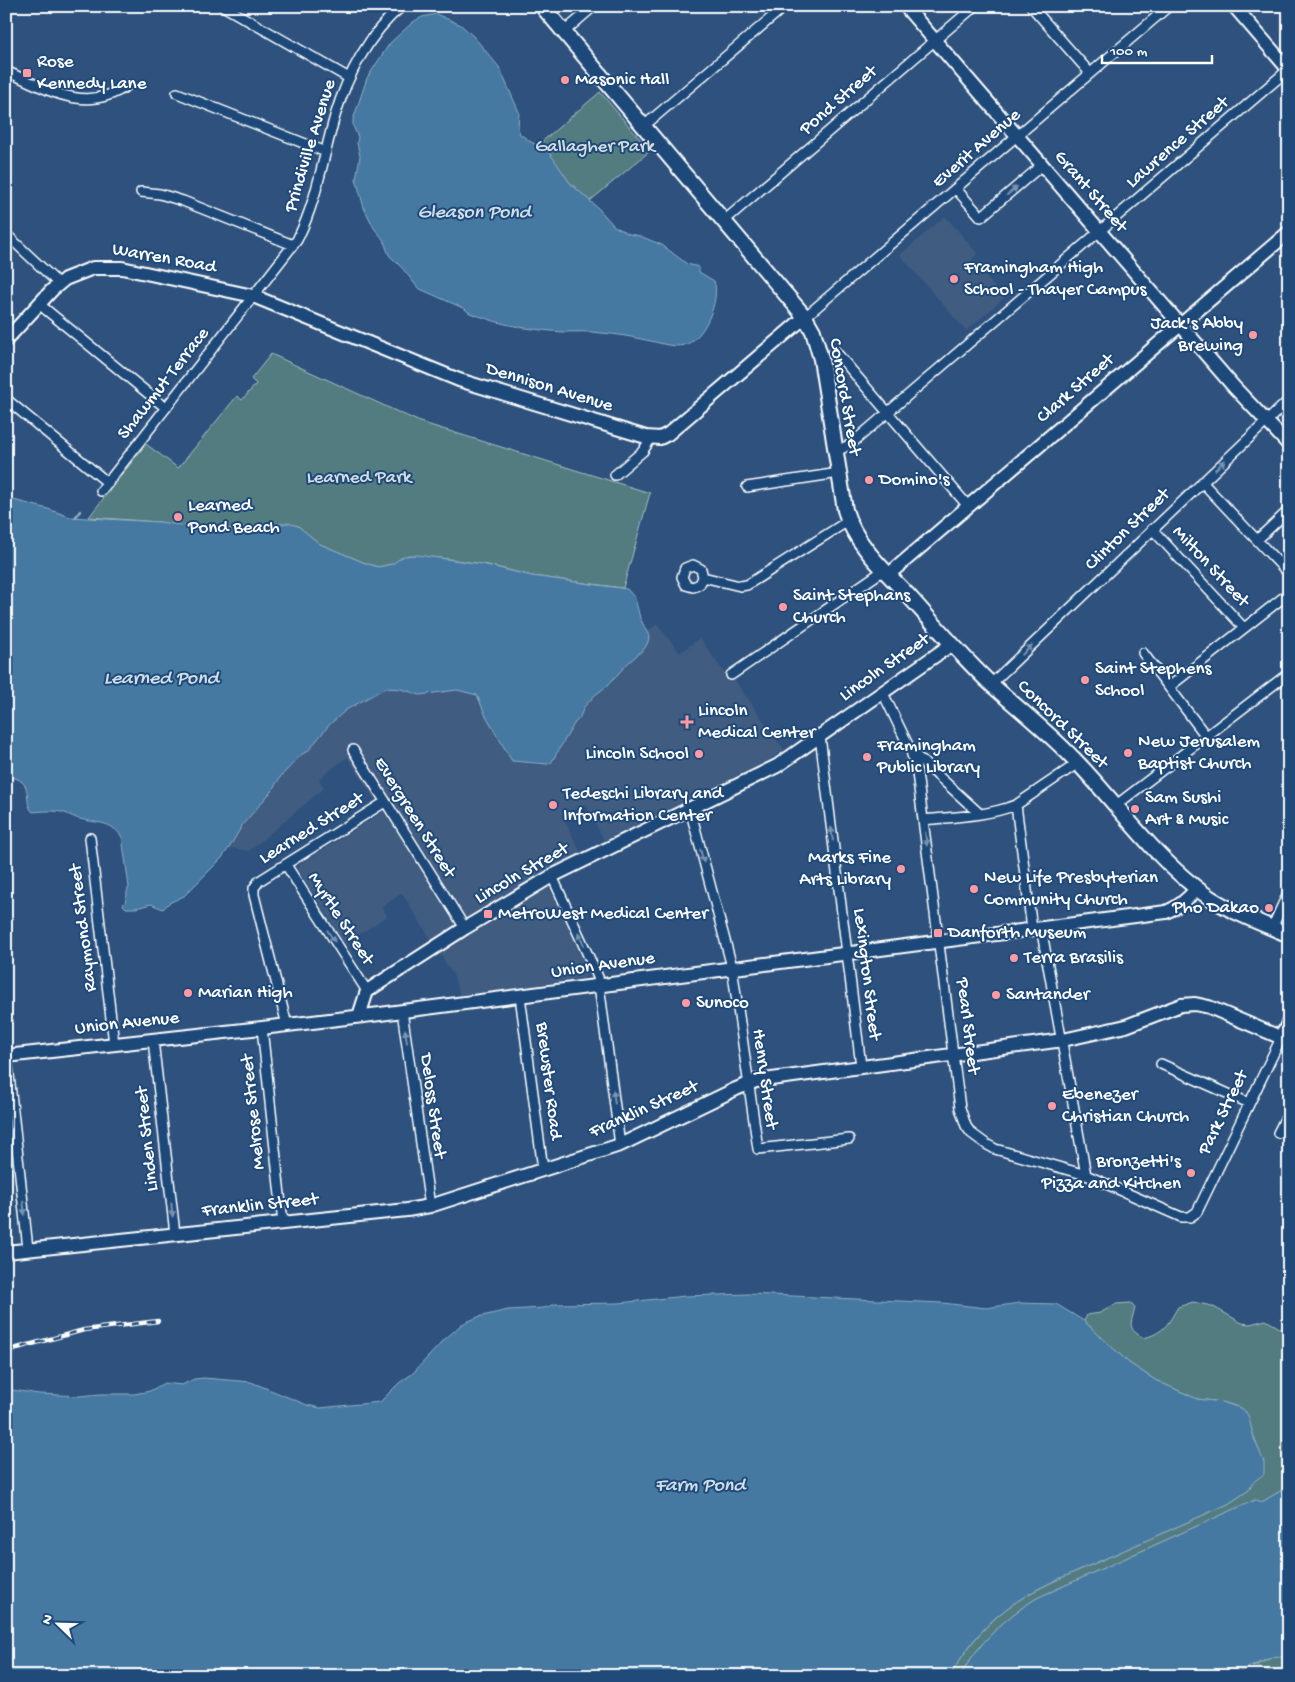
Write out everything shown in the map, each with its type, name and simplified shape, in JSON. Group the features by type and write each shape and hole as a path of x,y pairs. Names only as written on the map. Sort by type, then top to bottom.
{"main road":[{"name":"Concord Street","path":"542,6 806,317 816,339 821,359 848,521 864,547 952,644 991,684 1054,739 1078,763 1145,841 1196,888 1220,904 1289,935"}],"street":[{"path":"223,6 349,78"},
{"path":"384,6 393,14"},
{"name":"Prindiville Avenue","path":"253,296 293,245 300,233 314,196 337,110 349,78 365,49 393,14 402,6"},
{"path":"564,32 594,6"},
{"path":"644,126 785,6"},
{"name":"Grant Street","path":"905,6 1234,387 1289,445"},
{"name":"Pond Street","path":"724,221 975,6"},
{"path":"1031,6 1090,74"},
{"name":"Everit Avenue","path":"806,317 1169,6"},
{"path":"1234,6 1289,70"},
{"name":"Lawrence Street","path":"836,452 851,444 1289,70"},
{"path":"6,71 60,95 74,99 109,95 128,85"},
{"path":"177,93 326,152"},
{"path":"956,189 981,217 1042,165"},
{"path":"141,192 160,194 184,202 293,245"},
{"name":"Clark Street","path":"886,572 968,506 1289,232"},
{"path":"6,234 59,284"},
{"name":"Warren Road","path":"6,340 59,284 86,270 112,267 133,270 253,296"},
{"name":"Shawmut Terrace","path":"102,491 253,296"},
{"name":"Dennison Avenue","path":"253,296 459,380 652,438"},
{"path":"39,304 166,408"},
{"path":"615,475 643,452 652,438 660,438 668,434 806,317"},
{"path":"835,351 968,506"},
{"path":"6,399 108,483"},
{"name":"Clinton Street","path":"991,684 1289,400"},
{"path":"747,487 839,473"},
{"path":"1202,482 1289,574"},
{"path":"1257,540 1289,510"},
{"path":"703,577 746,586 848,521"},
{"name":"Milton Street","path":"1152,529 1244,628"},
{"path":"732,675 886,572"},
{"path":"1170,687 1289,593"},
{"name":"Lincoln Street","path":"367,991 465,928 552,876 765,772 952,644"},
{"path":"1143,653 1206,736"},
{"path":"1115,806 1289,673"},
{"name":"Pearl Street","path":"883,693 911,751 917,773 960,1108 966,1126 971,1133 995,1148 1086,1175 1181,1217 1190,1217"},
{"name":"Lexington Street","path":"820,736 861,1066"},
{"name":"Evergreen Street","path":"352,750 465,928"},
{"path":"911,751 980,814"},
{"path":"923,820 980,814 1016,805 1078,763"},
{"name":"Learned Street","path":"286,1025 254,895 254,888 256,884 385,802"},
{"path":"1016,805 1022,854 1063,1040 1086,1175"},
{"name":"Henry Street","path":"690,808 732,967 758,1149 849,1139"},
{"name":"Raymond Street","path":"90,838 114,1044"},
{"name":"Myrtle Street","path":"286,865 367,991"},
{"path":"552,876 595,969 600,985 620,1145"},
{"name":"Union Avenue","path":"7,1053 153,1040 402,1011 1166,912 1184,902 1196,888"},
{"path":"1272,928 1289,892"},
{"path":"359,1016 367,991"},
{"name":"Brewster Road","path":"520,996 543,1169"},
{"name":"Franklin Street","path":"6,1252 430,1206 620,1145 748,1084 766,1079 1063,1040 1116,1029 1172,1008 1195,1004 1218,1010 1285,1040"},
{"name":"Deloss Street","path":"402,1011 430,1206"},
{"name":"Park Street","path":"1190,1217 1197,1212 1249,1103 1285,1040 1289,1021"},
{"name":"Melrose Street","path":"262,1028 283,1223"},
{"name":"Linden Street","path":"153,1040 175,1234"},
{"path":"7,1053 28,1249"},
{"path":"1161,1064 1249,1103"},
{"path":"1278,1133 1289,1111"}],"shaded area":[{"name":"Framingham High School - Thayer Campus","path":"945,216 978,254 971,260 1004,298 966,331 900,255"},
{"path":"657,624 680,653 700,638 725,674 736,682 784,750 763,764 604,841 586,804 562,815 581,853 542,872 588,970 588,974 583,979 460,995 453,975 402,893 382,907 387,916 345,944 298,868 300,864 383,812 347,757 319,779 324,788 249,851 229,848 243,824 270,793 281,776 302,754 308,751 329,725 346,710 385,688 401,689 420,695 457,690 477,695 507,752 518,762 541,765 551,763 580,717 584,707 649,630"}],"green space":[{"name":"Gallagher Park","path":"600,92 650,151 590,201 570,183 545,149 538,145"},
{"name":"Learned Park","path":"271,354 420,422 650,493 623,588 532,576 488,565 449,559 408,555 392,564 378,567 320,544 298,526 274,524 220,530 185,527 159,522 89,517 146,444 178,468 237,396 242,400 256,384 251,379"},
{"path":"1193,1302 1212,1306 1242,1323 1250,1324 1266,1320 1283,1330 1289,1338 1289,1486 1262,1502 1255,1500 1037,1598 993,1632 975,1653 960,1676 950,1676 968,1648 982,1632 997,1616 1016,1602 1037,1589 1228,1504 1249,1490 1253,1482 1258,1450 1246,1412 1238,1407 1222,1402 1197,1399 1155,1380 1129,1363 1084,1321 1087,1315 1100,1313 1116,1304 1131,1303 1135,1307 1132,1328 1144,1338 1157,1333 1165,1327 1178,1307"},
{"path":"1276,1656 1281,1657 1289,1664 1289,1676 1272,1676 1261,1668 1252,1667"}],"water":[{"name":"Gleason Pond","path":"436,14 461,25 474,37 499,67 519,112 518,128 520,134 545,149 570,183 599,209 614,226 629,234 640,236 662,245 687,264 699,267 699,272 714,281 716,289 713,308 704,327 691,342 675,346 618,335 543,330 494,321 471,314 465,309 418,288 389,255 383,239 374,228 364,208 356,179 360,156 357,143 358,137 353,126 353,120 367,78 390,43 413,22 422,17"},
{"name":"Learned Pond","path":"6,498 70,517 159,522 208,529 248,528 288,523 298,526 320,544 378,567 392,564 404,556 417,555 482,564 532,576 627,589 635,598 640,618 649,636 648,642 645,648 584,707 580,717 551,763 547,764 512,761 485,714 477,695 457,690 420,695 401,689 385,688 346,710 329,725 308,751 302,754 281,776 270,793 243,824 221,859 184,896 169,903 163,909 151,904 136,908 126,908 123,905 129,887 122,837 108,825 78,819 61,812 33,812 28,803 27,792 22,782 16,778 6,776"},
{"name":"Farm Pond","path":"749,1294 942,1303 986,1308 1019,1303 1056,1304 1084,1321 1129,1363 1155,1380 1197,1399 1222,1402 1243,1409 1248,1415 1254,1438 1264,1462 1264,1474 1252,1483 1249,1490 1228,1504 1037,1589 1016,1602 997,1616 982,1631 968,1648 950,1676 6,1676 6,1389 39,1394 80,1396 134,1394 150,1391 164,1383 182,1385 194,1379 204,1378 251,1382 307,1405 320,1408 380,1402 399,1383 412,1374 462,1324 478,1317 508,1310 544,1308 556,1304 619,1303 685,1296"},
{"path":"1289,1486 1289,1664 1281,1657 1276,1656 1235,1676 960,1676 975,1653 993,1632 1037,1598 1255,1500 1262,1502"}],"waterway":[{"path":"75,518 80,511"}],"railway":[{"path":"6,1351 84,1330 158,1321"}],"place":[{"name":"Rose Kennedy Lane","path":"27,73"},
{"name":"Masonic Hall","path":"565,80"},
{"name":"Framingham High School - Thayer Campus","path":"954,279"},
{"name":"Jack's Abby Brewing","path":"1253,335"},
{"name":"Domino's","path":"869,480"},
{"name":"Learned Pond Beach","path":"178,517"},
{"name":"Saint Stephans Church","path":"783,607"},
{"name":"Saint Stephens School","path":"1085,680"},
{"name":"Lincoln Medical Center","path":"687,722"},
{"name":"New Jerusalem Baptist Church","path":"1128,753"},
{"name":"Lincoln School","path":"699,754"},
{"name":"Framingham Public Library","path":"867,757"},
{"name":"Tedeschi Library and Information Center","path":"553,805"},
{"name":"Sam Sushi Art & Music","path":"1135,809"},
{"name":"Marks Fine Arts Library","path":"901,869"},
{"name":"New Life Presbyterian Community Church","path":"974,889"},
{"name":"Pho Dakao","path":"1269,908"},
{"name":"MetroWest Medical Center","path":"488,914"},
{"name":"Danforth Museum","path":"938,933"},
{"name":"Terra Brasilis","path":"1014,958"},
{"name":"Marian High","path":"188,993"},
{"name":"Santander","path":"996,995"},
{"name":"Sunoco","path":"686,1003"},
{"name":"Ebenezer Christian Church","path":"1052,1106"},
{"name":"Bronzetti's Pizza and Kitchen","path":"1191,1173"}]}
